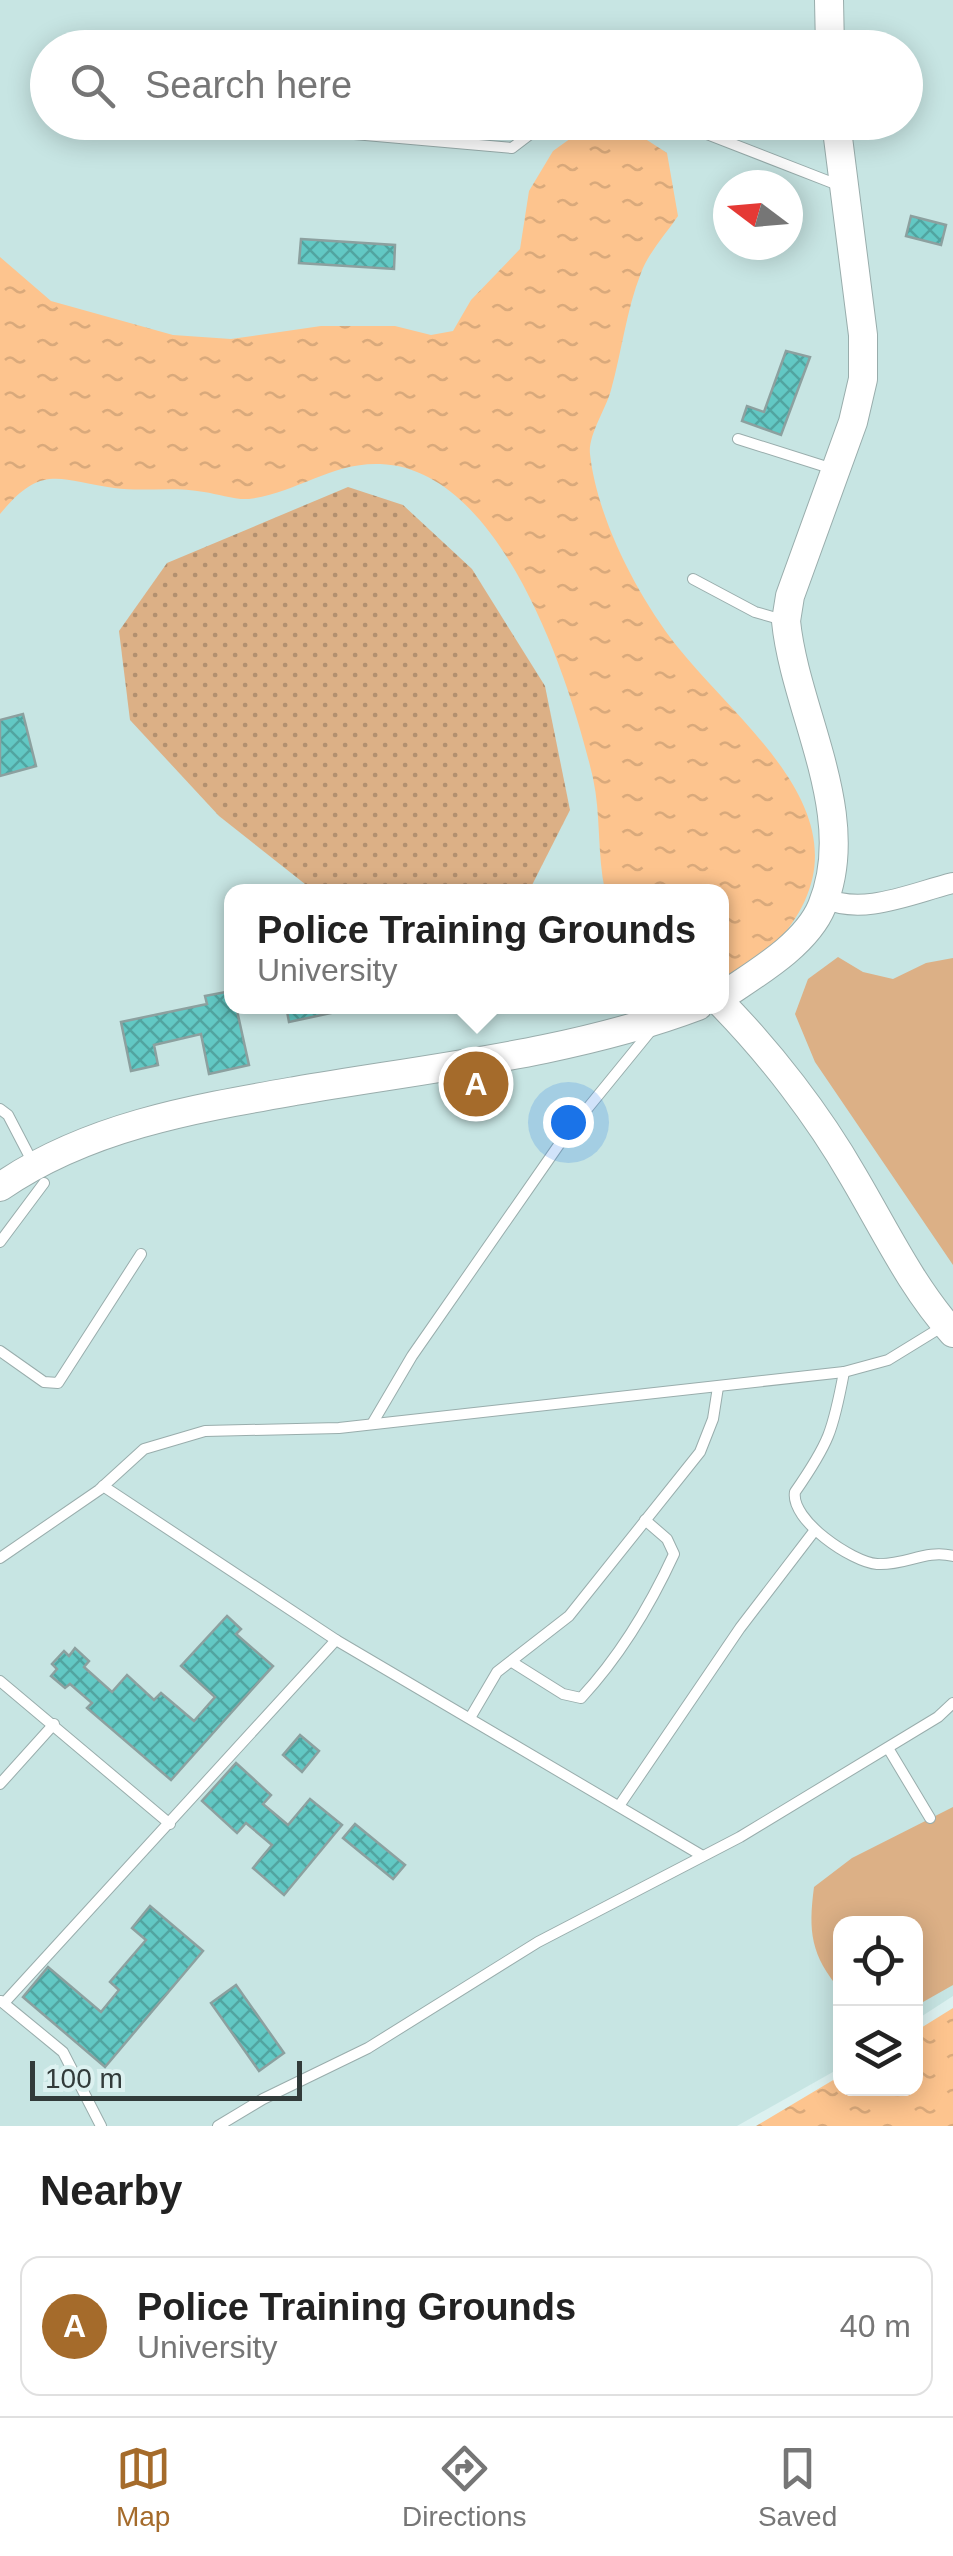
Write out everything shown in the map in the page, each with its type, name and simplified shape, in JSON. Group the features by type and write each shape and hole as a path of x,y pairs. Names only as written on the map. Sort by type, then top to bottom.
{"street":[{"path":"829,0 830,30"},
{"path":"729,994 798,938 824,898 832,832 825,783 790,652 786,622 790,596 859,401 864,356 838,140"},
{"path":"824,898 858,906 953,883"},
{"path":"729,1010 789,1084 851,1171 918,1288 949,1329"},
{"path":"0,1187 39,1173 88,1139 217,1104 604,1036 675,1014"}],"lane":[{"path":"425,140 512,148 522,140"},
{"path":"723,140 842,186"},
{"path":"738,439 834,469"},
{"path":"693,580 755,612 786,622"},
{"path":"372,1424 412,1356 565,1136 660,1019"},
{"path":"0,1109 8,1115 39,1173 0,1242"},
{"path":"0,1351 44,1382 58,1384 141,1254"},
{"path":"0,1558 104,1486 144,1449 205,1431 372,1424 844,1372 888,1360 949,1329"},
{"path":"844,1372 830,1438 794,1497 797,1510 814,1530 871,1564 886,1564 933,1551 953,1556"},
{"path":"470,1718 497,1672 568,1616 700,1452 714,1420 718,1387"},
{"path":"104,1486 336,1640 701,1855"},
{"path":"512,1662 562,1694 581,1698 639,1622 674,1554 666,1539 645,1520"},
{"path":"619,1806 740,1628 814,1530"},
{"path":"102,2126 63,2052 2,2001 170,1824 336,1640"},
{"path":"0,1681 170,1824"},
{"path":"218,2126 263,2098 368,2048 538,1942 740,1838 953,1704"},
{"path":"0,1784 54,1724"},
{"path":"888,1748 930,1818"}],"shaded area":[{"path":"0,0 953,0 953,1996 923,2015 923,1916 833,1916 833,2072 737,2126 0,2126"},
{"path":"348,487 403,505 472,569 545,686 570,810 533,884 305,884 219,816 130,720 119,631 167,563"},
{"path":"838,957 863,972 893,979 926,963 953,958 953,1265 815,1062 795,1014 808,979"},
{"path":"953,1807 953,1985 923,2002 923,1916 833,1916 833,1980 814,1942 814,1887 852,1858"}],"water":[{"path":"568,140 647,140 667,153 678,216 641,273 611,390 592,439 594,479 621,555 661,625 768,749 793,785 810,824 815,863 803,905 771,949 729,977 729,884 604,884 593,778 548,637 524,586 495,539 462,501 423,475 380,464 363,465 266,496 244,499 193,490 125,489 52,479 28,487 0,514 0,257 51,301 173,335 231,339 321,326 395,326 431,335 453,331 471,300 520,249 529,191 553,151"},
{"path":"953,2008 953,2126 756,2126 833,2080 833,2096 923,2096 923,2027"}],"building":[{"path":"911,216 946,225 941,245 906,236"},
{"path":"301,239 395,245 394,269 299,263"},
{"path":"786,351 810,357 781,435 742,421 747,406 764,412"},
{"path":"23,714 36,766 0,776 0,720"},
{"path":"224,992 224,1014 238,1014 249,1065 209,1074 201,1034 154,1045 158,1065 131,1071 121,1022 207,1004 205,996"},
{"path":"288,1014 326,1014 289,1022"},
{"path":"227,1616 241,1629 236,1634 273,1666 171,1780 87,1708 92,1703 70,1684 65,1688 51,1676 57,1669 52,1664 64,1651 69,1656 75,1648 89,1661 84,1667 112,1692 127,1675 154,1700 161,1693 194,1721 215,1697 181,1666"},
{"path":"300,1735 319,1751 302,1772 283,1755"},
{"path":"236,1763 271,1795 263,1804 288,1825 310,1799 342,1825 284,1895 253,1868 272,1845 246,1823 237,1833 202,1801"},
{"path":"355,1824 405,1865 393,1879 343,1838"},
{"path":"150,1906 203,1951 105,2067 23,1997 48,1967 101,2012 119,1990 110,1982 146,1940 132,1928"},
{"path":"236,1985 284,2053 259,2071 211,2003"}],"place":[{"name":"Police Training Grounds","path":"476,1084"}]}
